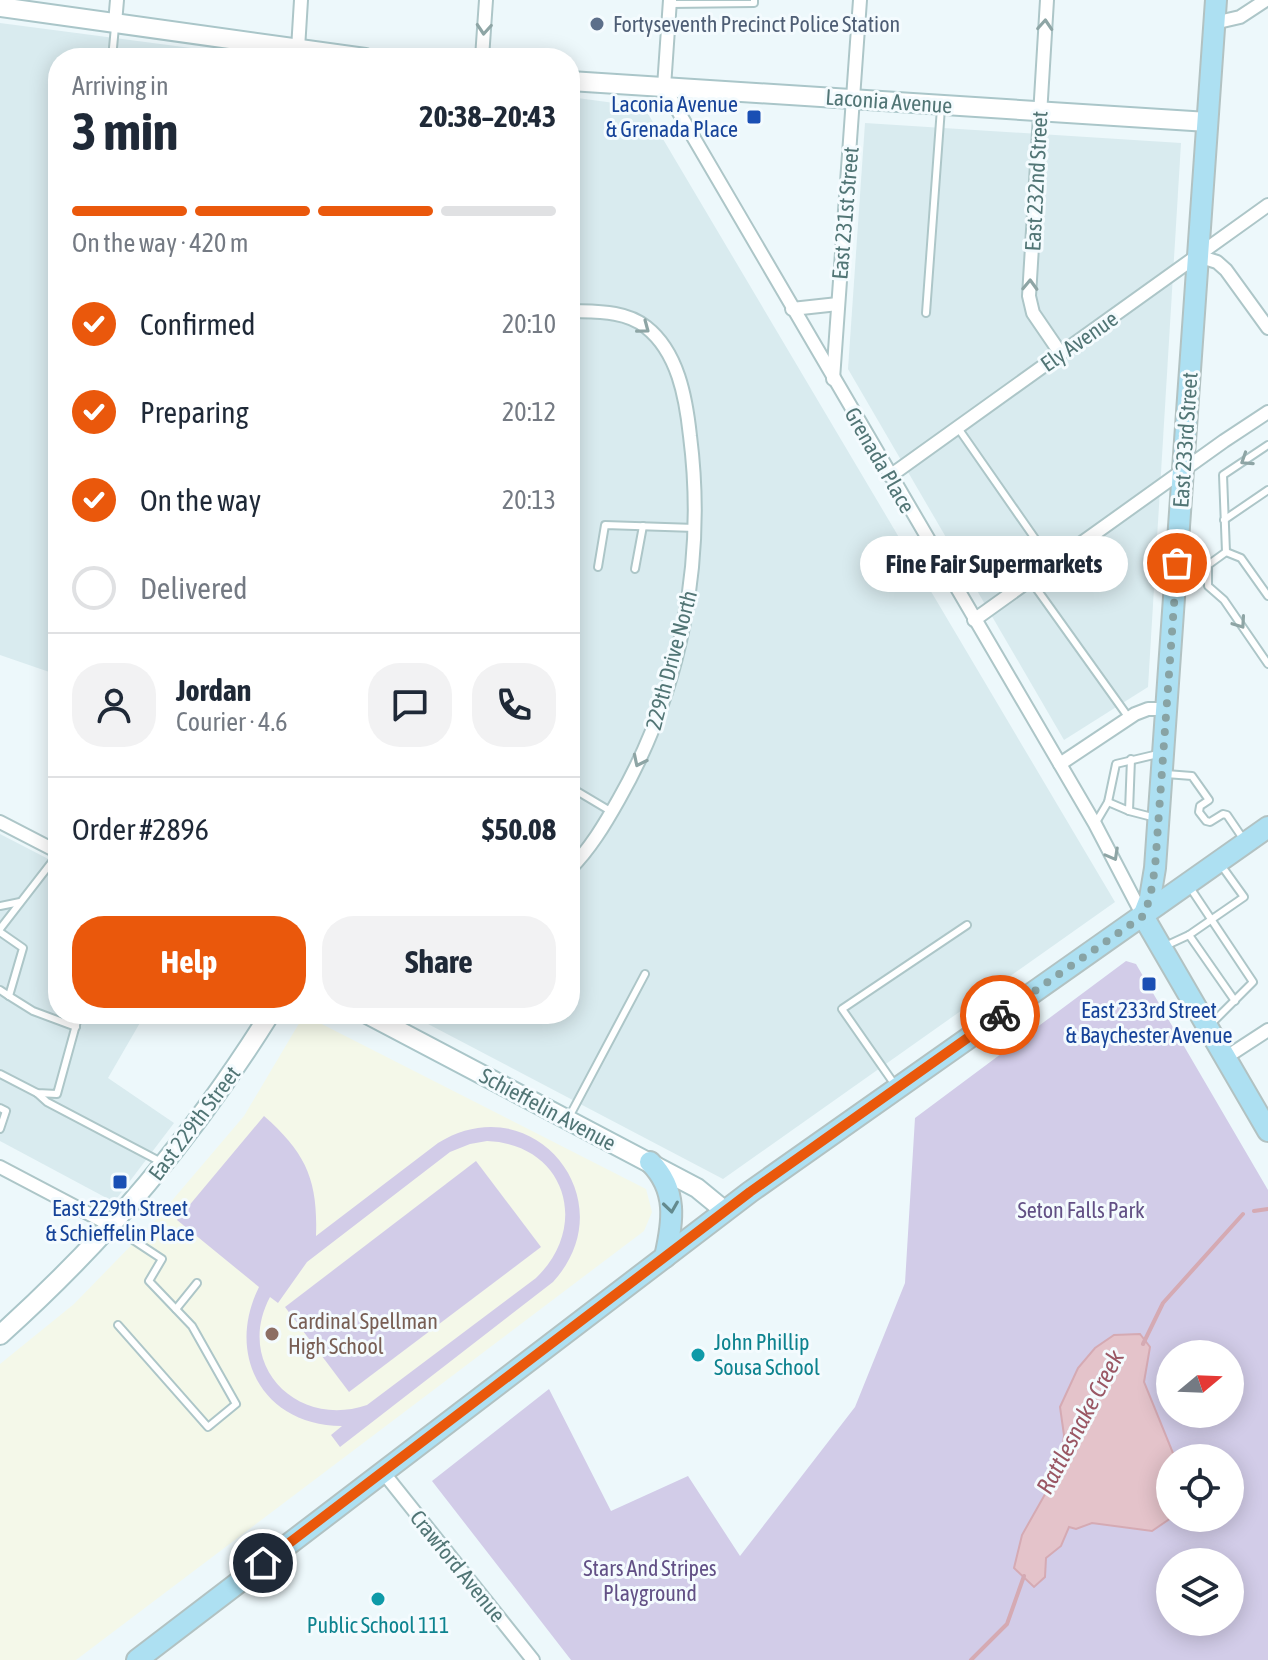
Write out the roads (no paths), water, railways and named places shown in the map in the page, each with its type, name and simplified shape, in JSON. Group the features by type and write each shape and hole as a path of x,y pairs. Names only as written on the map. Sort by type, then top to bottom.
{"main road":[{"name":"East 233rd Street","path":"1143,916 1152,890 1159,819 1216,0"},
{"path":"137,1660 725,1211 1268,827"},
{"path":"1143,916 1268,1131"},
{"path":"650,1162 667,1187 673,1208 665,1257"}],"street":[{"path":"115,23 117,0"},
{"path":"297,48 301,0"},
{"path":"483,48 486,0"},
{"name":"East 231st Street","path":"833,379 860,0"},
{"name":"East 232nd Street","path":"1047,0 1029,296 1033,313 1061,354"},
{"path":"1214,23 1240,17 1266,0"},
{"path":"664,87 670,2"},
{"path":"0,7 267,48"},
{"name":"Laconia Avenue","path":"580,82 1208,122"},
{"name":"Grenada Place","path":"664,87 1095,824 1143,916"},
{"name":"Ely Avenue","path":"890,476 1268,205"},
{"path":"1198,256 1217,262 1226,270 1268,328"},
{"path":"792,309 838,304"},
{"name":"229th Drive North","path":"580,312 630,318 649,329 669,355 681,385 689,425 695,528 690,596 671,675 653,732 612,812 580,857"},
{"path":"974,620 1268,412"},
{"path":"1060,764 1129,718 1148,709 1167,709"},
{"path":"0,822 48,848"},
{"name":"East 229th Street","path":"0,1335 112,1226 164,1164 237,1067 264,1024"},
{"name":"Schieffelin Avenue","path":"386,1024 650,1162 702,1191 725,1211"},
{"path":"1225,1058 1268,1030"},
{"path":"0,1167 112,1226"},
{"name":"Crawford Avenue","path":"383,1472 533,1660"}],"lane":[{"path":"670,2 754,3 754,0"},
{"path":"113,48 115,23"},
{"path":"926,313 941,105"},
{"path":"958,428 1053,564"},
{"path":"1226,552 1223,475 1268,445"},
{"path":"1224,520 1268,490"},
{"path":"598,567 605,525 695,528"},
{"path":"635,569 643,526"},
{"path":"1177,563 1208,565 1226,552"},
{"path":"1226,552 1241,558 1268,596"},
{"path":"1208,565 1208,586 1224,600 1268,664"},
{"path":"1031,580 1129,718"},
{"path":"1129,811 1131,759"},
{"path":"1095,824 1108,802 1113,767 1131,759 1163,764 1192,776 1209,800 1200,806 1199,812 1206,821 1227,815 1246,843"},
{"path":"580,793 612,812"},
{"path":"1108,802 1159,819"},
{"path":"1161,948 1189,935 1244,897 1219,862"},
{"path":"9,996 23,948 0,930 48,866"},
{"path":"1188,884 1253,982 1207,1028"},
{"path":"0,906 21,901"},
{"path":"896,1089 842,1009 967,925"},
{"path":"1189,935 1235,1001"},
{"path":"568,1120 645,974"},
{"path":"0,990 48,1017"},
{"path":"68,1024 76,1027"},
{"path":"37,1093 57,1094 77,1024"},
{"path":"0,1074 164,1164"},
{"path":"0,1108 6,1111 0,1129"},
{"path":"112,1226 162,1259 149,1281 192,1326 236,1404 208,1427 118,1325"},
{"path":"176,1309 197,1283"}],"water":[{"path":"1140,1334 1150,1347 1144,1382 1156,1411 1156,1428 1163,1428 1169,1444 1156,1444 1156,1528 1152,1531 1092,1523 1076,1529 1069,1527 1061,1546 1046,1558 1045,1577 1034,1587 1014,1568 1022,1535 1061,1466 1064,1435 1060,1407 1078,1368 1095,1348 1114,1335"}],"waterway":[{"name":"Rattlesnake Creek","path":"1254,1211 1268,1209"},
{"name":"Rattlesnake Creek","path":"1143,1344 1163,1303 1243,1214"},
{"name":"Rattlesnake Creek","path":"971,1660 1007,1624 1024,1576"}],"place":[{"name":"Fortyseventh Precinct Police Station","path":"597,24"},
{"name":"Laconia Avenue & Grenada Place","path":"754,117"},
{"name":"Fine Fair Supermarkets","path":"1177,563"},
{"name":"East 233rd Street & Baychester Avenue","path":"1149,984"},
{"name":"East 229th Street & Schieffelin Place","path":"120,1182"},
{"name":"Cardinal Spellman High School","path":"272,1334"},
{"name":"John Phillip Sousa School","path":"698,1355"},
{"name":"Public School 111","path":"378,1599"}],"park label":[{"name":"Seton Falls Park","path":"1081,1210"},
{"name":"Stars And Stripes Playground","path":"650,1580"}]}
